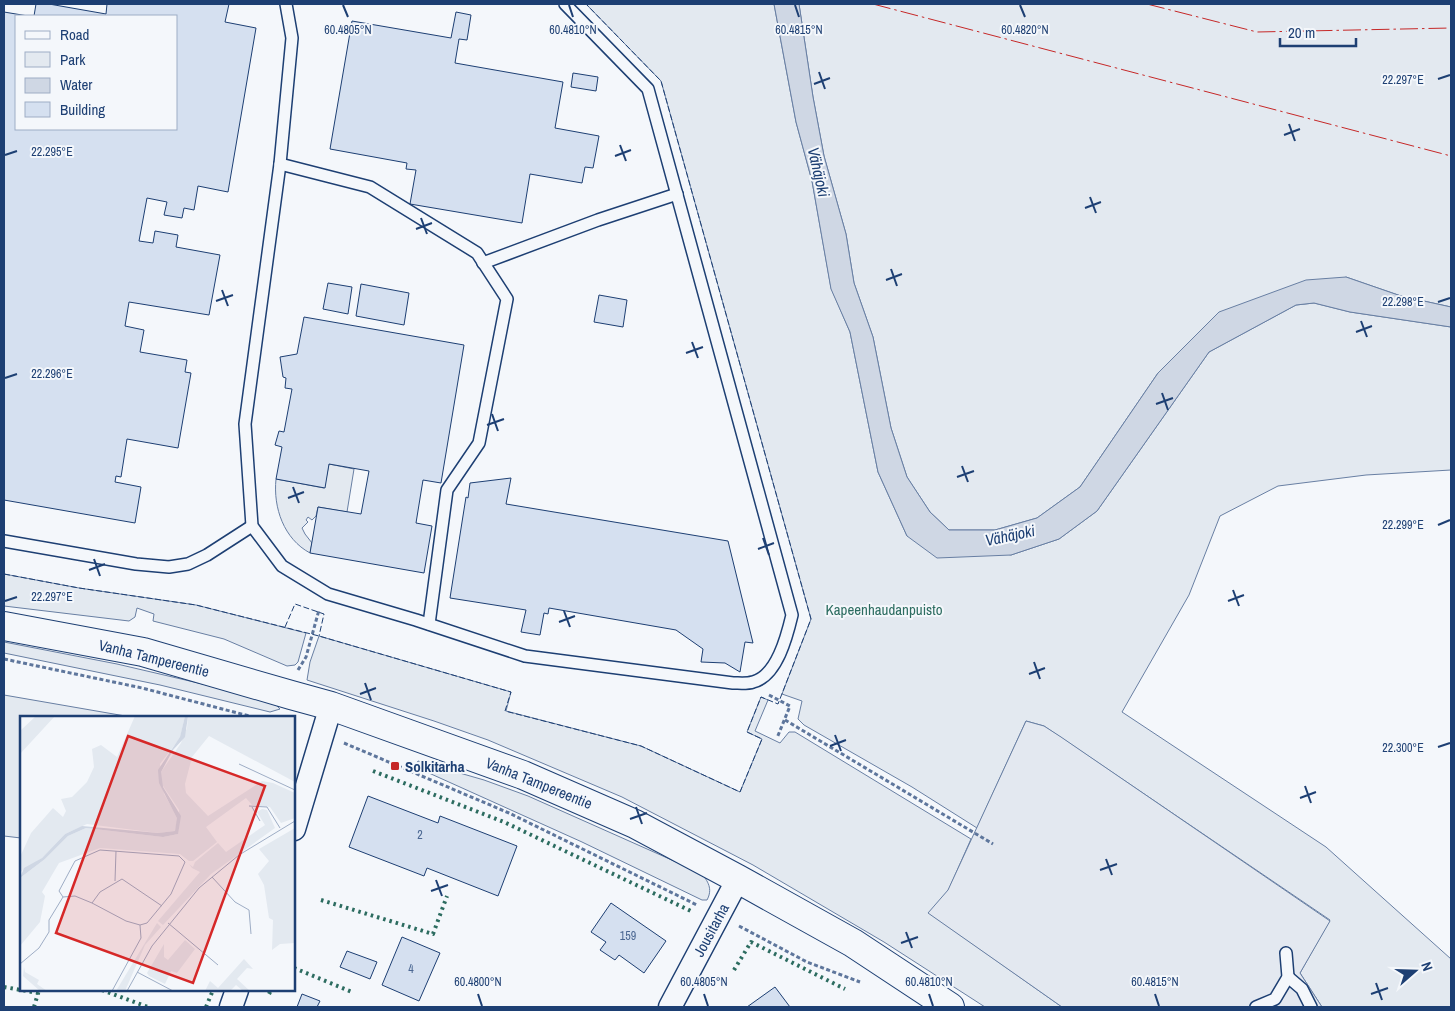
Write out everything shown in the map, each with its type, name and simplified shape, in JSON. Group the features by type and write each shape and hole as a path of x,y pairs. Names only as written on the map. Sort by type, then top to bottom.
{"main road":[{"name":"Vanha Tampereentie","path":"4,626 143,652 331,706 523,775 635,824 738,879 853,943 950,1007"}],"street":[{"path":"295,826 331,706"},
{"name":"Jousitarha","path":"670,1007 738,879"},
{"path":"231,1007 237,991"}],"lane":[{"path":"286,4 292,38 280,164 245,424 252,526 282,566 323,592 429,624 525,656 733,683 753,682 771,671 787,635 792,615 648,89 565,4"},
{"path":"280,164 370,187 477,253 507,299 479,443 448,490 429,624"},
{"path":"483,263 598,220 677,194"},
{"path":"4,541 136,564 169,567 188,564 252,526"},
{"path":"1256,1007 1279,1003 1288,977 1286,953"},
{"path":"1288,977 1302,989 1311,1007"}],"path":[{"path":"297,673 306,656 323,592"},
{"path":"4,659 142,688 249,716"},
{"path":"768,695 790,706 777,738"},
{"path":"785,720 994,844"},
{"path":"322,734 509,812 719,916 807,962 849,976 862,983"}],"green space":[{"name":"Kapeenhaudanpuisto","path":"586,4 774,4 796,122 812,181 831,288 850,332 878,472 907,536 1011,555 1059,539 1097,511 1209,352 1296,305 1314,303 1350,312 1451,327 1451,470 1366,475 1278,486 1220,516 1189,595 1122,712 1326,847 1451,959 1451,1007 1322,1007 1300,973 1330,920 1044,726 1026,721 977,828 912,787 804,725 798,719 802,701 782,694 811,619 661,81"},
{"path":"799,4 1451,4 1451,307 1401,296 1346,277 1158,373 1080,487 1037,518 995,530 949,530 930,512 907,477 891,428 873,337 854,283 846,234 824,156"},
{"path":"329,464 354,469 347,512 318,507 316,516 312,520 308,517 306,520 308,522 302,528 312,543 310,553 293,540 282,522 276,501 276,479 324,488"},
{"path":"4,574 79,588 196,605 306,633 298,662 295,665 287,666 224,639 153,621 154,614 137,608 135,617 129,621 4,606"},
{"path":"319,636 511,692 506,711 641,746 740,792 762,739 747,732 761,697 768,700 755,731 780,743 789,732 795,732 971,839 948,891 929,913 1062,1007 985,1007 884,942 753,865 622,797 488,740 307,680 310,662"},
{"path":"4,642 117,664 228,690 276,705 280,709 270,712 160,685 4,653"},
{"path":"4,695 125,716 20,716 20,838 4,836"},
{"path":"418,761 484,780 528,796 701,873 709,885 709,896 707,900 702,900 582,842 420,769 416,767"}],"shaded area":[{"path":"1026,721 1044,726 1061,737 1330,921 1300,973 1322,1007 1062,1007 928,913 948,890"}],"water":[{"name":"Vähäjoki","path":"774,4 799,4 824,156 846,234 854,283 873,337 891,428 907,477 930,512 949,530 995,530 1037,518 1080,487 1158,373 1219,312 1306,280 1346,277 1401,296 1451,307 1451,327 1350,312 1314,303 1296,305 1209,352 1097,511 1059,539 1011,555 937,558 907,536 878,472 850,332 831,289 812,181 796,122"}],"building":[{"path":"36,4 49,4 106,14 107,4 229,4 225,22 256,28 228,192 198,186 194,210 184,208 182,218 164,215 167,202 147,198 139,241 153,243 155,231 178,235 176,247 220,255 209,315 129,302 125,326 144,330 140,352 187,360 185,372 191,373 178,448 127,439 121,477 116,476 115,482 141,487 135,523 4,500 4,12 22,15 15,15 15,130 178,130 178,15 34,15"},
{"path":"456,12 471,15 467,40 459,39 455,63 563,82 555,128 599,136 593,168 585,167 582,183 530,174 522,223 410,204 416,170 406,169 407,163 330,149 352,21 451,38"},
{"path":"573,73 598,77 596,91 571,87"},
{"path":"328,283 352,287 348,314 323,309"},
{"path":"361,284 409,293 404,325 356,316"},
{"path":"599,295 627,300 623,327 594,322"},
{"path":"304,317 464,345 441,483 423,480 416,523 432,526 424,573 310,553 318,507 361,514 369,471 329,464 325,488 276,479 282,447 275,445 279,431 284,432 292,389 285,388 286,378 283,377 280,357 297,354"},
{"path":"511,478 506,504 728,541 753,643 745,642 740,672 725,663 701,662 703,649 676,630 549,608 548,614 544,613 540,635 521,632 526,610 450,598 466,497 468,498 470,483"},
{"path":"368,796 438,823 440,816 517,846 498,896 427,868 424,876 349,847"},
{"path":"611,903 666,941 644,973 619,955 615,960 600,950 606,942 591,932"},
{"path":"402,937 440,953 419,1001 382,985"},
{"path":"347,951 377,962 370,979 340,967"},
{"path":"775,987 790,1007 747,1007"},
{"path":"302,994 320,1001 317,1007 297,1007"}],"hedge":[{"path":"373,771 504,822 693,912"},
{"path":"321,900 433,934 447,896"},
{"path":"734,970 751,942 845,989"},
{"path":"295,968 352,992"},
{"path":"4,987 20,990"},
{"path":"27,991 38,993"},
{"path":"34,1007 39,991"},
{"path":"105,991 148,1007"},
{"path":"206,1007 213,991"}],"fence":[{"path":"4,574 79,588 196,605 319,636 511,692 505,711 641,746 740,792 762,739 747,732 761,697 778,704 811,619 661,81 586,4"},
{"path":"285,627 295,604 324,614 319,636"}],"power":[{"path":"873,4 1451,156"},
{"path":"1147,4 1257,32 1451,28"}],"place":[{"name":"Solkitarha","path":"395,766"}]}
